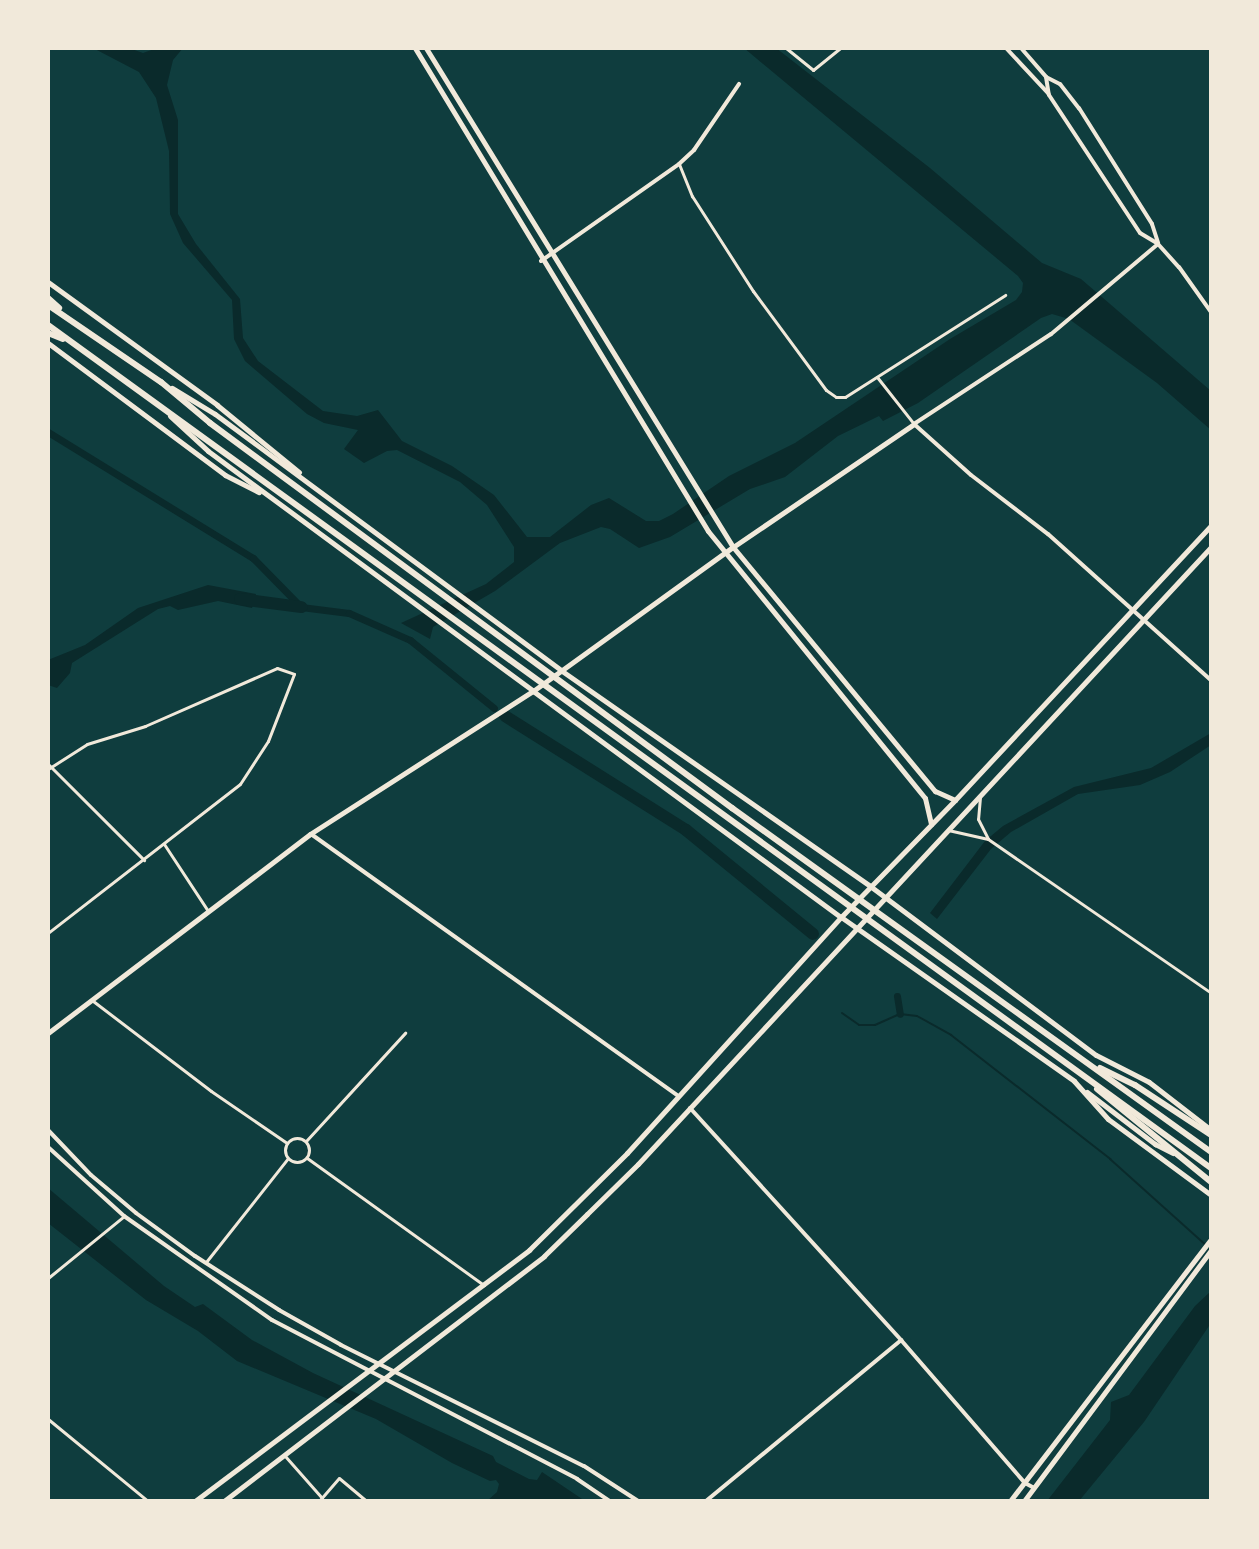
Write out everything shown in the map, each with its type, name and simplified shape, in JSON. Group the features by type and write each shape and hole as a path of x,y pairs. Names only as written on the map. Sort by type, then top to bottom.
{"highway":[{"path":"48,298 89,334"},
{"path":"48,305 161,382 244,448 732,808 1211,1152"},
{"path":"48,325 1211,1168"},
{"path":"48,333 77,346"},
{"path":"1082,1059 1135,1085 1211,1132"},
{"path":"1077,1070 1124,1114 1211,1182"}],"main road":[{"path":"415,48 541,261 708,531 925,798 931,824"},
{"path":"426,48 733,547 935,791 955,800"},
{"path":"48,282 217,405 324,494"},
{"path":"48,343 225,475 268,496"},
{"path":"161,382 215,414 562,671 870,886 1096,1055 1149,1082 1211,1132"},
{"path":"160,408 208,451 533,691 841,917 1074,1081 1155,1144 1175,1154"},
{"path":"48,1033 310,834 533,691 733,547 914,424"},
{"path":"195,1501 529,1250 679,1098 850,907 955,800 1211,525"},
{"path":"224,1501 544,1256 638,1164 1211,547"},
{"path":"1074,1081 1108,1119 1211,1195"},
{"path":"1024,1501 1207,1251 1210,1240"},
{"path":"1010,1501 1207,1251"}],"street":[{"path":"786,48 813,70 840,48"},
{"path":"1006,48 1049,95 1140,233 1158,244 1211,312"},
{"path":"1021,48 1046,77 1060,84 1079,108 1152,224 1158,244"},
{"path":"1046,77 1049,95"},
{"path":"541,261 679,164 694,150 739,84"},
{"path":"679,164 692,196 753,291 826,390 836,397 845,397 1005,295"},
{"path":"914,424 1063,324 1158,244"},
{"path":"877,377 914,424 971,475 1048,534 1211,680"},
{"path":"48,933 144,860 240,784 268,741 294,674 277,668 145,726 87,744 49,767 144,860"},
{"path":"981,793 977,813 988,839"},
{"path":"946,830 961,830 988,839 1211,993"},
{"path":"310,834 679,1098"},
{"path":"164,844 208,911"},
{"path":"92,999 211,1091 287,1143"},
{"path":"306,1141 405,1033"},
{"path":"689,1107 901,1340 1025,1483 1034,1488"},
{"path":"48,1130 101,1183 206,1263 279,1310 584,1466 638,1501"},
{"path":"287,1143 296,1137 306,1141 309,1147 307,1158 300,1162 288,1158"},
{"path":"206,1263 288,1158 287,1143"},
{"path":"48,1147 124,1216 272,1320 577,1479 610,1501"},
{"path":"307,1158 484,1285"},
{"path":"48,1278 124,1216"},
{"path":"706,1501 901,1340"},
{"path":"48,1419 148,1501"},
{"path":"284,1455 320,1500 339,1478 366,1501"}],"water":[{"path":"93,48 129,48 143,53 157,48 183,48 173,60 167,85 178,120 178,214 196,244 240,299 243,338 258,361 323,411 357,416 378,410 402,441 452,466 494,495 527,537 550,537 591,505 609,498 646,521 659,521 729,476 795,443 950,339 1016,300 1022,292 1023,283 1018,276 744,48 776,48 930,168 1042,263 1081,279 1211,391 1211,430 1157,383 1069,319 1052,314 1041,318 918,403 883,421 879,416 838,436 785,477 750,489 670,537 639,548 610,529 601,527 560,543 495,591 433,627 430,639 401,623 486,584 514,562 514,547 487,505 460,482 397,450 387,451 364,463 344,449 358,430 324,423 307,414 245,361 234,339 232,300 183,243 170,214 169,151 156,98 139,72"},
{"path":"208,585 256,594 252,608 218,601 178,610 170,606 158,609 72,663 70,673 57,688 48,685 48,660 85,645 138,608"},
{"path":"1211,733 1211,745 1170,772 1140,785 1078,794 1011,832 991,849 937,919 930,913 985,841 1003,826 1074,787 1151,768"},
{"path":"48,1188 164,1286 195,1307 203,1304 252,1340 313,1373 493,1456 496,1462 529,1479 537,1480 542,1472 585,1501 487,1501 497,1492 499,1484 496,1480 490,1481 452,1463 376,1419 237,1361 198,1331 146,1300 48,1223"},
{"path":"1211,1291 1211,1323 1144,1422 1079,1501 1047,1501 1110,1420 1111,1402 1129,1395 1195,1306"}],"waterway":[{"path":"48,432 253,558 301,607 349,613 410,640 494,708"},
{"path":"240,599 301,607"},
{"path":"505,716 686,830 813,934"},
{"path":"897,996 900,1014"},
{"path":"842,1013 859,1025 875,1025 900,1014 917,1016 951,1035 1110,1159 1206,1245"}]}
